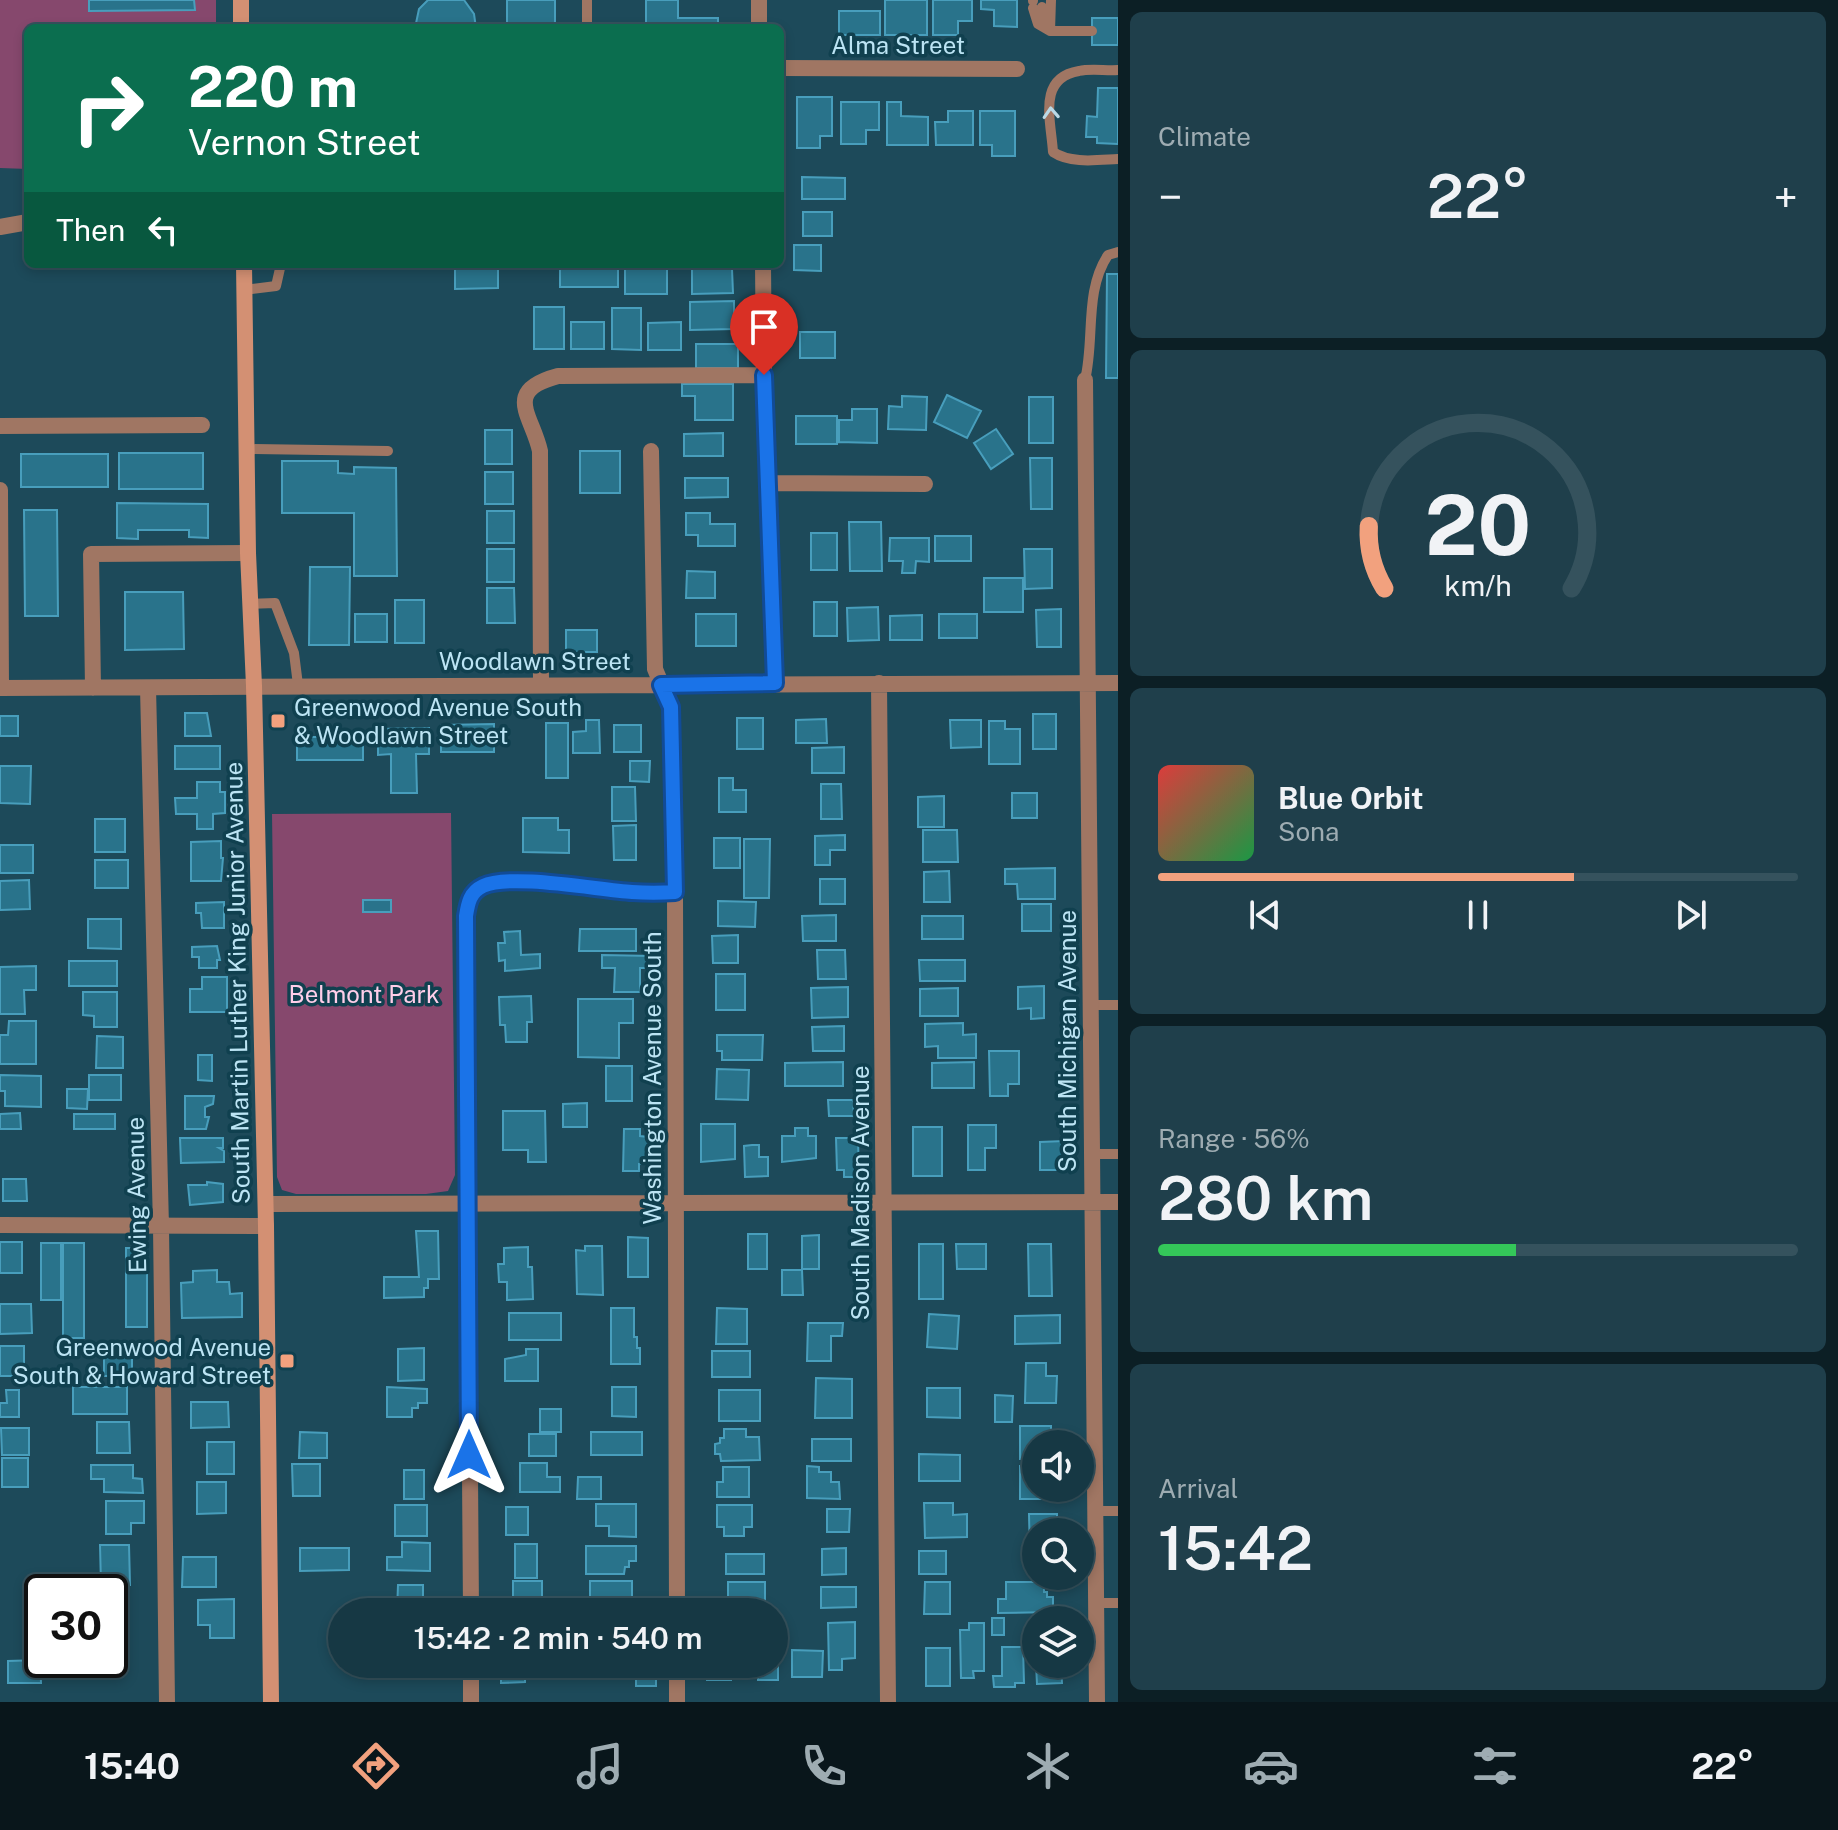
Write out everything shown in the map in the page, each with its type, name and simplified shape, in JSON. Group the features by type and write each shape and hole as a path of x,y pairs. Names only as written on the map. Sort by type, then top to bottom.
{"street":[{"path":"241,0 241,24"},
{"path":"759,0 759,24"},
{"name":"Alma Street","path":"784,68 1017,69"},
{"path":"0,227 24,223"},
{"name":"South Martin Luther King Junior Avenue","path":"244,268 249,604 254,686 266,1204 271,1702"},
{"path":"763,268 775,683"},
{"path":"541,684 540,451 523,406 529,392 539,381 558,376 764,375"},
{"name":"South Michigan Avenue","path":"1085,380 1097,1702"},
{"path":"0,426 202,425"},
{"name":"Washington Avenue South","path":"651,451 655,669 671,707 675,892 677,1598"},
{"path":"769,483 925,484"},
{"path":"0,490 0,688"},
{"path":"93,688 91,554 248,553"},
{"name":"South Madison Avenue","path":"879,683 888,1702"},
{"name":"Woodlawn Street","path":"0,688 1118,683"},
{"name":"Ewing Avenue","path":"148,688 161,1227 167,1702"},
{"path":"471,1598 468,902 474,892 484,885 497,882 547,883 633,893 675,892"},
{"path":"266,1204 1118,1202"},
{"path":"0,1225 266,1226"},
{"path":"471,1678 471,1702"},
{"path":"677,1678 677,1702"}],"lane":[{"path":"587,0 587,24"},
{"path":"1038,3 1050,31"},
{"path":"1038,3 1038,24 1050,31 1092,31"},
{"path":"1118,70 1078,71 1056,81 1050,88 1050,104 1053,152 1062,158 1118,159"},
{"path":"1085,380 1099,268 1108,255 1118,252"},
{"path":"244,290 276,286 280,268"},
{"path":"247,449 388,451"},
{"path":"249,604 275,603 294,653 298,685"},
{"path":"1090,1005 1118,1005"},
{"path":"1091,1154 1118,1154"},
{"path":"1094,1511 1118,1511"},
{"path":"1096,1603 1118,1603"}],"green space":[{"path":"0,0 216,0 216,24 24,24 24,169 0,168"},
{"name":"Belmont Park","path":"451,813 455,1175 448,1191 426,1194 296,1194 282,1190 277,1177 272,814"}],"building":[{"path":"89,0 194,0 195,10 89,11"},
{"path":"428,0 464,0 474,14 475,24 416,24 419,9"},
{"path":"507,0 555,0 555,24 507,24"},
{"path":"646,0 678,0 678,18 718,18 718,24 646,24"},
{"path":"885,0 927,0 927,35 885,35"},
{"path":"933,0 972,0 972,21 958,21 958,35 933,35"},
{"path":"981,0 1017,0 1017,27 994,26 994,10 981,9"},
{"path":"839,11 880,11 880,35 839,35"},
{"path":"1092,18 1118,18 1118,45 1092,45"},
{"path":"1098,88 1118,88 1118,144 1097,143 1097,137 1086,137 1087,116 1097,117"},
{"path":"797,97 832,97 832,136 820,136 820,148 797,148"},
{"path":"841,102 879,102 879,130 866,130 866,144 841,144"},
{"path":"887,102 901,102 901,116 928,117 928,145 887,145"},
{"path":"948,111 973,111 973,145 936,145 935,122 948,122"},
{"path":"980,111 1015,111 1015,156 992,156 992,145 980,145"},
{"path":"802,177 845,178 845,199 802,199"},
{"path":"803,212 832,212 832,236 803,236"},
{"path":"794,245 821,245 821,271 794,270"},
{"path":"455,268 498,268 498,288 455,289"},
{"path":"560,268 618,268 618,287 560,287"},
{"path":"625,268 667,268 667,294 625,294"},
{"path":"692,269 732,269 733,293 692,294"},
{"path":"1107,274 1118,274 1118,378 1106,378"},
{"path":"734,301 734,329 690,330 690,302"},
{"path":"534,307 564,307 564,349 534,349"},
{"path":"612,308 641,308 641,350 612,349"},
{"path":"571,322 604,322 604,349 571,349"},
{"path":"681,322 681,350 648,350 648,323"},
{"path":"800,332 835,332 835,358 800,358"},
{"path":"696,344 738,344 738,368 696,368"},
{"path":"682,384 733,384 733,420 695,420 695,396 682,396"},
{"path":"947,395 981,411 967,438 934,422"},
{"path":"902,396 927,397 926,430 888,429 889,406 902,407"},
{"path":"1029,397 1053,397 1053,443 1029,443"},
{"path":"852,409 877,409 877,443 839,442 839,420 852,420"},
{"path":"796,416 837,416 837,444 796,444"},
{"path":"996,429 1013,454 991,469 974,443"},
{"path":"485,430 512,430 512,464 485,464"},
{"path":"723,433 723,456 684,456 684,434"},
{"path":"580,451 620,451 620,493 580,493"},
{"path":"119,453 203,453 203,489 119,489"},
{"path":"21,454 108,454 108,487 21,487"},
{"path":"1030,458 1052,458 1052,509 1031,509"},
{"path":"282,461 338,461 338,473 354,474 354,467 396,468 397,576 354,576 354,513 282,513"},
{"path":"485,472 513,472 513,504 485,504"},
{"path":"685,478 728,478 728,497 685,498"},
{"path":"117,503 208,504 208,538 189,537 189,530 138,530 138,539 117,538"},
{"path":"24,510 57,510 58,616 25,616"},
{"path":"487,511 514,511 514,543 487,543"},
{"path":"686,513 710,513 710,524 735,524 735,546 698,546 698,535 686,535"},
{"path":"849,522 881,522 882,571 850,571"},
{"path":"811,533 837,533 837,570 811,570"},
{"path":"935,536 971,536 971,561 935,561"},
{"path":"890,538 929,538 929,562 916,561 915,573 902,573 903,561 889,561"},
{"path":"487,549 514,549 514,582 487,582"},
{"path":"1024,549 1052,549 1052,588 1025,589"},
{"path":"310,567 350,567 349,645 309,645"},
{"path":"687,571 715,572 715,598 686,598"},
{"path":"984,578 1023,578 1023,612 984,612"},
{"path":"487,588 514,588 515,623 487,623"},
{"path":"125,592 183,592 184,649 125,650"},
{"path":"395,600 424,600 424,643 395,643"},
{"path":"814,602 837,602 837,636 814,636"},
{"path":"878,607 879,640 848,641 847,608"},
{"path":"1061,609 1061,647 1037,647 1036,610"},
{"path":"355,614 387,614 387,642 355,642"},
{"path":"696,614 736,614 736,646 696,646"},
{"path":"939,614 977,614 977,638 939,638"},
{"path":"922,615 922,640 890,640 890,616"},
{"path":"566,630 597,630 597,652 566,652"},
{"path":"185,713 207,713 211,736 185,736"},
{"path":"1033,714 1056,714 1056,749 1033,749"},
{"path":"0,716 18,716 18,736 0,736"},
{"path":"737,718 763,718 763,749 737,749"},
{"path":"826,719 827,743 796,743 796,720"},
{"path":"586,720 599,720 600,753 573,753 573,732 586,731"},
{"path":"950,720 981,720 981,747 951,748"},
{"path":"989,721 1005,721 1005,729 1020,729 1020,764 989,764"},
{"path":"546,723 568,723 568,778 546,778"},
{"path":"494,724 494,752 441,752 441,725"},
{"path":"614,725 641,725 641,752 614,752"},
{"path":"429,728 429,754 416,754 417,793 391,793 391,754 378,755 378,729"},
{"path":"297,737 363,737 363,760 297,760"},
{"path":"175,746 220,746 220,769 175,769"},
{"path":"844,747 844,773 812,773 812,748"},
{"path":"630,761 650,761 649,782 630,781"},
{"path":"0,766 31,766 30,804 0,803"},
{"path":"719,778 733,778 733,790 746,790 746,812 719,812"},
{"path":"197,782 220,782 220,792 225,792 225,813 213,814 213,829 197,829 197,814 176,814 175,798 197,798"},
{"path":"821,784 841,784 842,819 821,819"},
{"path":"612,787 635,787 636,821 612,821"},
{"path":"1012,793 1037,793 1037,818 1012,818"},
{"path":"944,796 944,827 918,827 918,797"},
{"path":"523,818 558,818 558,830 569,830 569,853 523,852"},
{"path":"95,819 125,819 125,852 95,852"},
{"path":"636,825 636,860 614,860 613,826"},
{"path":"923,830 957,830 958,862 923,862"},
{"path":"845,835 845,850 830,850 830,865 815,865 815,836"},
{"path":"714,838 740,838 740,868 714,868"},
{"path":"744,839 770,839 769,898 744,898"},
{"path":"221,841 221,881 191,881 191,842"},
{"path":"0,845 33,845 33,873 0,873"},
{"path":"95,860 128,860 128,888 95,888"},
{"path":"1055,868 1055,899 1018,899 1017,884 1005,884 1005,869"},
{"path":"949,871 950,902 924,902 924,872"},
{"path":"820,879 845,879 845,904 820,904"},
{"path":"29,880 30,909 0,910 0,881"},
{"path":"363,900 391,900 391,912 363,912"},
{"path":"718,901 756,902 755,927 718,926"},
{"path":"224,902 224,928 202,928 201,913 196,913 196,903"},
{"path":"1022,904 1051,904 1051,931 1022,931"},
{"path":"836,915 836,941 803,941 802,916"},
{"path":"922,916 963,916 963,939 922,939"},
{"path":"88,919 121,919 121,949 88,948"},
{"path":"580,929 636,929 636,951 579,951"},
{"path":"520,931 521,955 540,954 540,968 505,971 505,960 499,961 498,943 505,943 504,932"},
{"path":"738,935 738,963 713,963 712,936"},
{"path":"217,946 220,960 217,960 217,968 199,968 199,957 192,957 192,947"},
{"path":"817,950 845,950 846,979 818,979"},
{"path":"602,955 653,956 653,968 640,968 640,992 614,992 615,968 602,968"},
{"path":"919,960 965,960 965,981 920,981"},
{"path":"69,961 117,961 117,986 69,986"},
{"path":"36,966 36,990 24,990 25,1014 0,1014 0,967"},
{"path":"716,974 745,974 745,1010 716,1010"},
{"path":"202,977 227,977 227,1012 190,1012 190,989 202,989"},
{"path":"1044,986 1044,1018 1031,1019 1031,1008 1018,1009 1018,987"},
{"path":"848,987 848,1017 812,1018 811,988"},
{"path":"958,988 958,1016 920,1016 920,989"},
{"path":"83,992 117,992 117,1027 94,1027 94,1016 83,1015"},
{"path":"531,996 532,1022 527,1022 527,1042 506,1042 505,1025 500,1025 499,997"},
{"path":"578,999 633,999 633,1023 619,1023 619,1058 578,1057"},
{"path":"9,1021 36,1021 36,1064 0,1064 0,1035 8,1035"},
{"path":"963,1023 963,1035 976,1034 976,1058 938,1058 938,1046 925,1047 925,1024"},
{"path":"844,1026 844,1051 813,1051 812,1027"},
{"path":"717,1035 763,1035 762,1060 722,1060 722,1051 717,1051"},
{"path":"97,1036 123,1037 123,1068 96,1068"},
{"path":"989,1051 1019,1051 1019,1084 1008,1084 1008,1096 990,1096"},
{"path":"198,1055 212,1055 212,1081 198,1080"},
{"path":"843,1062 843,1086 785,1086 785,1063"},
{"path":"974,1062 974,1088 932,1088 932,1063"},
{"path":"606,1066 632,1066 632,1101 606,1101"},
{"path":"717,1069 749,1070 748,1100 716,1099"},
{"path":"0,1075 41,1076 41,1107 5,1106 5,1091 0,1091"},
{"path":"89,1075 121,1075 121,1100 89,1100"},
{"path":"67,1089 88,1089 87,1109 67,1108"},
{"path":"185,1096 214,1096 213,1104 205,1107 205,1117 209,1117 206,1129 185,1129"},
{"path":"828,1100 853,1100 854,1116 829,1116"},
{"path":"587,1103 587,1127 563,1127 563,1104"},
{"path":"503,1111 545,1111 546,1162 528,1162 528,1150 503,1150"},
{"path":"20,1113 21,1129 0,1129 0,1114"},
{"path":"74,1114 115,1114 115,1129 74,1129"},
{"path":"701,1124 735,1124 735,1159 701,1162"},
{"path":"968,1125 996,1125 996,1148 985,1148 985,1170 968,1170"},
{"path":"913,1127 942,1127 942,1176 913,1176"},
{"path":"795,1128 808,1128 808,1136 816,1136 816,1158 782,1162 782,1136 795,1136"},
{"path":"624,1129 640,1129 640,1136 648,1137 648,1164 639,1164 639,1171 623,1171"},
{"path":"180,1138 223,1138 223,1148 219,1148 224,1151 224,1162 181,1163"},
{"path":"836,1138 858,1138 859,1177 844,1177 844,1170 837,1170"},
{"path":"1064,1141 1064,1170 1040,1170 1040,1142"},
{"path":"759,1145 759,1157 768,1157 768,1176 745,1177 744,1146"},
{"path":"3,1179 26,1179 27,1201 3,1201"},
{"path":"207,1182 223,1184 223,1202 190,1205 188,1185 207,1185"},
{"path":"416,1231 438,1231 439,1279 428,1279 424,1297 384,1298 384,1277 419,1277"},
{"path":"748,1234 767,1234 767,1269 748,1269"},
{"path":"819,1235 819,1269 802,1269 802,1236"},
{"path":"628,1237 648,1238 648,1277 628,1277"},
{"path":"0,1242 22,1242 22,1273 0,1273"},
{"path":"41,1243 61,1243 61,1300 41,1300"},
{"path":"63,1243 84,1243 84,1338 63,1338"},
{"path":"919,1244 943,1244 943,1299 919,1299"},
{"path":"956,1244 986,1244 986,1269 957,1269"},
{"path":"1028,1244 1051,1244 1052,1296 1029,1296"},
{"path":"585,1246 602,1246 603,1295 577,1294 576,1250 585,1251"},
{"path":"528,1247 533,1299 507,1300 507,1282 499,1282 498,1264 504,1264 504,1248"},
{"path":"126,1248 147,1248 147,1327 126,1327"},
{"path":"217,1270 217,1282 229,1282 230,1294 242,1293 242,1317 182,1318 181,1283 193,1282 193,1271"},
{"path":"782,1270 802,1270 803,1295 782,1295"},
{"path":"0,1304 31,1304 32,1333 0,1334"},
{"path":"611,1308 634,1308 634,1337 637,1337 637,1348 640,1348 640,1364 611,1364"},
{"path":"717,1308 747,1309 747,1344 716,1344"},
{"path":"509,1313 561,1313 561,1340 509,1340"},
{"path":"929,1314 959,1316 957,1349 927,1347"},
{"path":"1060,1315 1060,1343 1015,1344 1015,1316"},
{"path":"808,1323 843,1323 842,1336 831,1336 831,1361 807,1361"},
{"path":"104,1344 132,1344 132,1376 104,1376"},
{"path":"0,1346 24,1346 24,1376 0,1376"},
{"path":"424,1348 424,1380 398,1381 398,1349"},
{"path":"526,1349 538,1349 538,1381 505,1381 505,1359 526,1355"},
{"path":"712,1351 750,1351 750,1377 712,1377"},
{"path":"1026,1363 1046,1363 1046,1376 1057,1376 1056,1403 1025,1403"},
{"path":"816,1378 852,1379 852,1418 815,1418"},
{"path":"73,1387 127,1387 127,1414 73,1414"},
{"path":"387,1387 427,1389 427,1403 418,1403 418,1408 412,1408 412,1417 387,1417"},
{"path":"612,1387 636,1387 636,1417 612,1416"},
{"path":"927,1388 960,1388 960,1418 927,1417"},
{"path":"6,1390 19,1390 19,1417 0,1417 0,1403 7,1403"},
{"path":"719,1390 760,1390 760,1421 719,1421"},
{"path":"995,1395 1013,1396 1012,1422 995,1422"},
{"path":"191,1402 228,1402 229,1427 191,1428"},
{"path":"540,1409 561,1409 561,1432 540,1432"},
{"path":"97,1422 129,1422 130,1453 97,1453"},
{"path":"1020,1426 1051,1426 1051,1430 1022,1430 1020,1459"},
{"path":"1,1428 29,1428 29,1455 2,1455"},
{"path":"724,1429 746,1429 746,1437 759,1437 760,1460 721,1461 720,1454 715,1454 715,1444 724,1438"},
{"path":"300,1432 327,1433 327,1458 299,1458"},
{"path":"591,1432 642,1432 642,1455 591,1455"},
{"path":"529,1434 556,1434 556,1456 529,1456"},
{"path":"812,1439 851,1439 851,1461 812,1461"},
{"path":"207,1442 234,1442 234,1474 207,1474"},
{"path":"919,1454 960,1455 960,1481 919,1481"},
{"path":"2,1458 28,1458 28,1487 2,1487"},
{"path":"520,1463 547,1463 547,1477 560,1477 560,1492 520,1492"},
{"path":"292,1464 320,1464 320,1496 293,1496"},
{"path":"91,1465 133,1465 133,1478 142,1479 143,1493 104,1492 104,1479 91,1479"},
{"path":"807,1466 819,1467 819,1472 831,1472 831,1482 839,1482 840,1499 807,1498"},
{"path":"1022,1466 1022,1499 1020,1499"},
{"path":"723,1467 749,1467 749,1497 717,1497 717,1482 723,1482"},
{"path":"404,1470 424,1470 424,1499 404,1499"},
{"path":"578,1477 601,1477 601,1499 577,1499"},
{"path":"197,1482 226,1482 226,1513 197,1514"},
{"path":"106,1501 144,1501 144,1523 131,1523 131,1534 106,1534"},
{"path":"924,1503 953,1503 953,1515 967,1514 967,1537 925,1538"},
{"path":"596,1504 636,1504 636,1537 609,1536 609,1526 596,1526"},
{"path":"395,1505 427,1505 427,1536 395,1536"},
{"path":"717,1505 752,1505 752,1527 744,1527 744,1536 724,1536 724,1527 717,1527"},
{"path":"506,1507 528,1507 528,1535 506,1535"},
{"path":"827,1509 850,1509 849,1532 827,1532"},
{"path":"1029,1514 1057,1514 1057,1518 1029,1518"},
{"path":"402,1542 430,1543 430,1571 387,1570 387,1557 402,1557"},
{"path":"515,1544 537,1544 537,1578 515,1578"},
{"path":"100,1545 129,1545 130,1585 128,1574 101,1574"},
{"path":"586,1546 636,1546 636,1561 629,1561 624,1574 586,1574"},
{"path":"300,1548 349,1548 349,1570 300,1571"},
{"path":"846,1548 846,1574 822,1575 822,1549"},
{"path":"919,1551 946,1551 946,1574 919,1574"},
{"path":"726,1554 764,1554 764,1574 726,1574"},
{"path":"183,1557 216,1557 216,1587 182,1587"},
{"path":"513,1581 542,1581 542,1598 513,1598"},
{"path":"590,1581 632,1581 632,1597 636,1597 636,1598 590,1598"},
{"path":"728,1582 765,1582 765,1598 728,1598"},
{"path":"925,1582 950,1582 950,1614 924,1614"},
{"path":"1006,1582 1022,1582 1022,1590 1047,1592 1047,1597 1053,1597 1053,1606 1022,1606 1022,1613 998,1613 998,1599 1006,1599"},
{"path":"398,1585 423,1585 423,1598 398,1598"},
{"path":"821,1587 856,1587 856,1607 821,1608"},
{"path":"234,1599 234,1638 210,1638 210,1625 198,1625 198,1600"},
{"path":"992,1618 1004,1618 1004,1635 992,1635"},
{"path":"855,1622 855,1658 842,1659 842,1670 829,1670 828,1623"},
{"path":"969,1623 984,1623 984,1671 973,1671 974,1678 961,1678 960,1630 969,1630"},
{"path":"1002,1647 1022,1647 1024,1683 1015,1683 1015,1687 994,1687 993,1676 1002,1676"},
{"path":"926,1648 950,1648 950,1686 926,1686"},
{"path":"792,1650 823,1651 822,1677 792,1677"},
{"path":"24,1660 24,1678 41,1678 41,1683 8,1683 8,1661"},
{"path":"501,1678 525,1678 525,1682 501,1683"},
{"path":"636,1678 656,1678 656,1686 636,1686"},
{"path":"707,1678 731,1678 731,1680"},
{"path":"1037,1678 1062,1678 1062,1683 1037,1684"}],"place":[{"name":"Greenwood Avenue South & Woodlawn Street","path":"278,721"},
{"name":"Greenwood Avenue South & Howard Street","path":"287,1361"}],"route":[{"path":"469,1455 468,902 474,892 484,885 497,882 547,883 633,893 675,892 671,707 661,685 775,683 764,375"}]}
